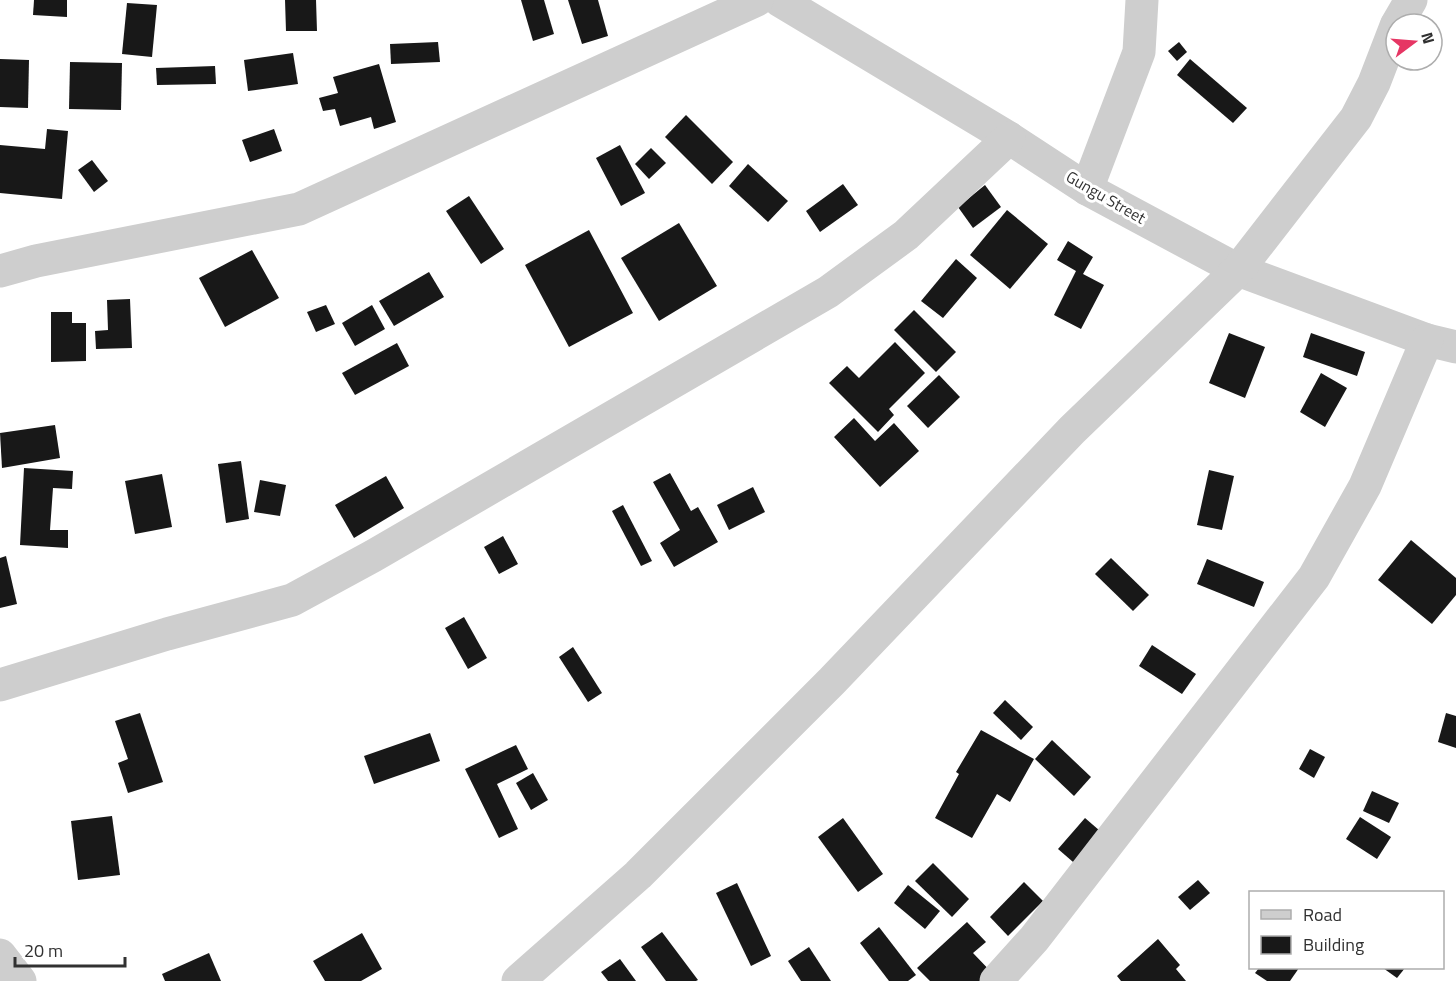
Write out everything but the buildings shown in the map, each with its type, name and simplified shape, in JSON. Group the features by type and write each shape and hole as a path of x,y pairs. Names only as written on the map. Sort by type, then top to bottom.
{"street":[{"path":"0,271 36,261 299,209 757,0"},
{"name":"Gungu Street","path":"779,0 1009,138 1088,189 1238,270 1442,344"},
{"path":"1088,189 1139,52 1142,0"},
{"path":"518,981 638,876 832,681 1072,430 1238,270 1356,118 1384,58"},
{"path":"0,685 167,634 292,600 373,556 828,292 906,235 1009,138"},
{"path":"996,981 1034,939 1314,577 1442,344"},
{"path":"0,955 20,981"}]}
